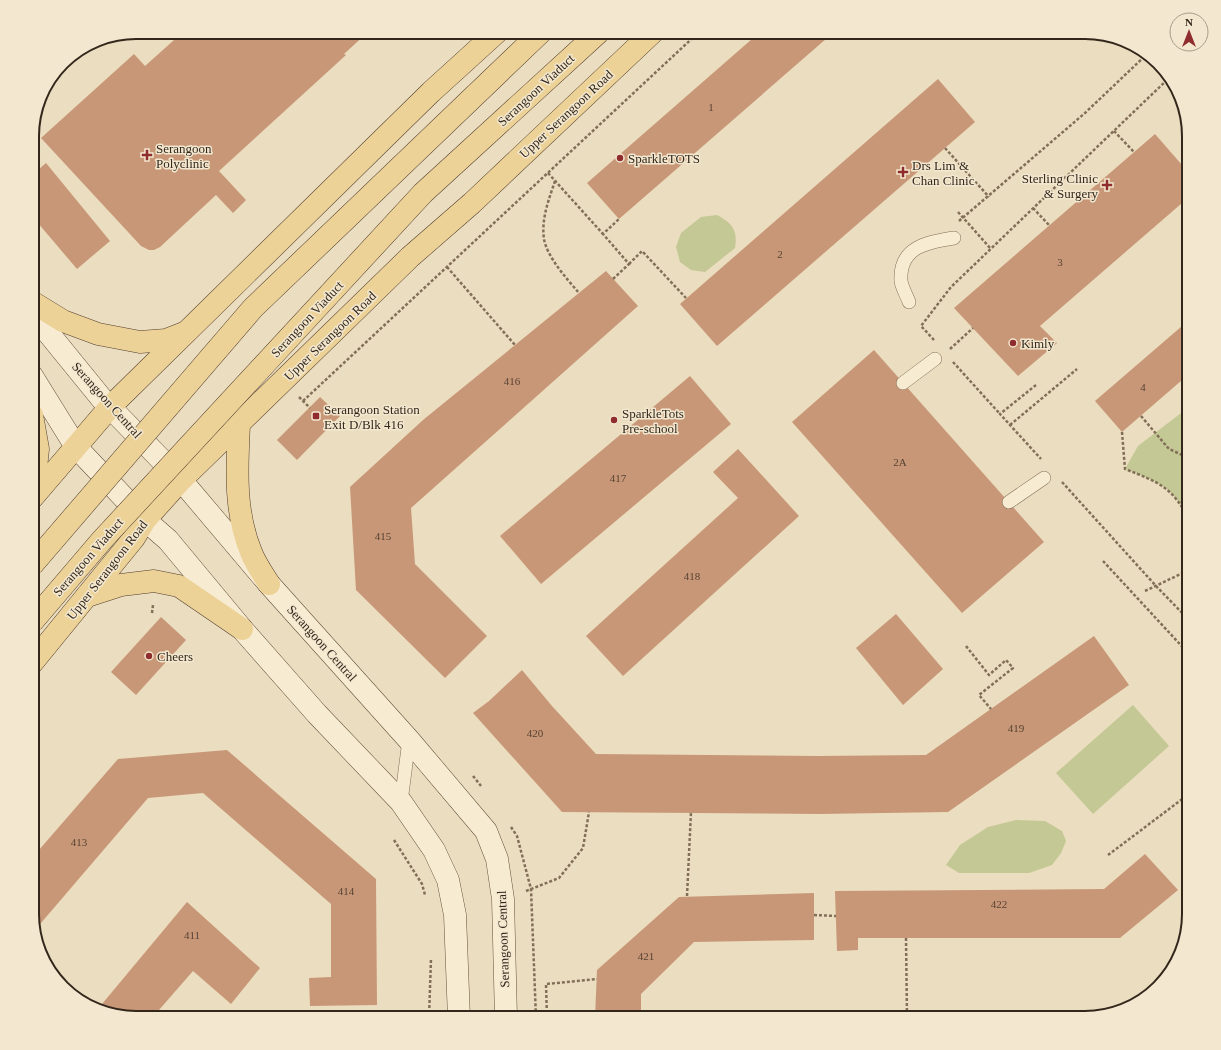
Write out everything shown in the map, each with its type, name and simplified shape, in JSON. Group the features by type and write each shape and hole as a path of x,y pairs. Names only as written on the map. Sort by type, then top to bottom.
{"main road":[{"path":"39,490 110,407 431,92 489,39"},
{"path":"39,557 253,308 533,39"},
{"name":"Serangoon Viaduct","path":"39,614 102,540 423,193 591,39"},
{"name":"Upper Serangoon Road","path":"39,654 134,538 145,520 181,480 410,257 472,203 646,39"},
{"path":"39,306 63,321 98,334 140,342 166,340 186,332"},
{"name":"Serangoon Central","path":"39,321 110,407 181,480 269,584 409,740 486,831 497,859 503,899 506,1011"},
{"path":"39,387 76,447 145,520 168,540 242,629 317,714 401,802 434,850 448,880 455,915 459,1011"},
{"path":"239,424 237,476 239,509 251,552 269,584"},
{"path":"87,596 121,585 154,581 179,586 242,629"}],"lane":[{"path":"909,302 901,283 902,264 914,249 933,242 954,238"},
{"path":"903,383 940,356"},
{"path":"1009,502 1044,478"},
{"path":"401,802 409,740"}],"path":[{"path":"303,401 692,39"},
{"path":"958,222 989,197 1085,113 1143,58"},
{"path":"951,287 1165,82"},
{"path":"1114,131 1134,152"},
{"path":"945,148 989,197"},
{"path":"548,173 629,264"},
{"path":"555,181 545,212 544,239 557,266 579,293"},
{"path":"1033,208 1050,225"},
{"path":"958,212 991,249"},
{"path":"603,234 619,219"},
{"path":"613,279 642,251 686,298"},
{"path":"447,267 515,345"},
{"path":"940,356 973,328"},
{"path":"1010,425 1077,369"},
{"path":"1036,385 1000,414 1042,460"},
{"path":"296,395 310,408"},
{"path":"1141,416 1169,450 1182,455"},
{"path":"1122,432 1125,469 1159,482 1181,503"},
{"path":"1057,477 1182,613"},
{"path":"1103,561 1182,646"},
{"path":"1146,591 1182,573"},
{"path":"966,646 989,674 1006,660 1013,668 979,695 991,709"},
{"path":"1108,855 1182,799"},
{"path":"531,889 559,878 583,848 589,812"},
{"path":"687,896 691,812"},
{"path":"394,840 422,884 426,900"},
{"path":"814,916 836,916"},
{"path":"906,938 907,1011"},
{"path":"429,1011 431,954"},
{"path":"547,1011 546,984 597,979"}],"green space":[{"path":"717,215 727,221 733,228 736,236 735,248 705,272 691,270 680,262 676,247 681,233 701,217"},
{"path":"1182,412 1182,508 1170,492 1156,482 1125,469 1138,446"},
{"path":"1133,705 1169,746 1093,814 1056,773"},
{"path":"1016,820 1045,821 1062,831 1066,841 1061,853 1052,865 1029,873 959,873 946,865 960,845 988,827"}],"building":[{"name":"Serangoon Polyclinic","path":"175,39 360,39 344,54 346,55 219,171 246,200 233,213 216,195 160,247 154,250 149,250 141,246 41,138 134,54 145,66"},
{"path":"752,39 826,39 619,219 587,183"},
{"path":"938,79 975,122 717,346 680,304"},
{"path":"1155,134 1182,165 1182,203 1040,326 1057,343 1018,376 954,308"},
{"path":"46,163 110,241 77,269 39,224 39,169"},
{"path":"606,271 638,306 411,508 415,564 487,636 445,678 356,590 350,487 423,420"},
{"path":"1182,326 1182,380 1122,432 1095,401"},
{"path":"874,350 1044,542 962,613 792,422"},
{"path":"690,376 731,424 541,584 500,536"},
{"path":"320,397 340,416 297,460 277,440"},
{"path":"738,449 799,516 623,676 586,636 738,498 713,472"},
{"path":"896,614 943,669 903,705 856,648"},
{"name":"Cheers","path":"161,617 186,640 136,695 111,672"},
{"path":"1094,636 1129,685 948,812 819,814 562,812 473,713 489,701 522,670 552,706 596,754 818,756 926,755"},
{"path":"227,750 376,879 377,1005 310,1006 309,978 331,977 331,904 203,793 148,798 40,925 39,850 118,759"},
{"path":"1145,854 1178,890 1120,938 858,938 858,950 837,951 835,891 1104,889"},
{"path":"814,893 814,940 694,942 641,994 641,1011 595,1011 597,970 679,897"},
{"path":"187,902 260,968 231,1004 193,971 158,1011 124,1010 101,1005"}],"place":[{"name":"Serangoon Polyclinic","path":"147,155"},
{"name":"SparkleTOTS","path":"620,158"},
{"name":"Drs Lim & Chan Clinic","path":"903,172"},
{"name":"Sterling Clinic & Surgery","path":"1107,185"},
{"name":"Kimly","path":"1013,343"},
{"name":"Serangoon Station Exit D/Blk 416","path":"316,416"},
{"name":"SparkleTots Pre-school","path":"614,420"},
{"name":"Cheers","path":"149,656"}]}
